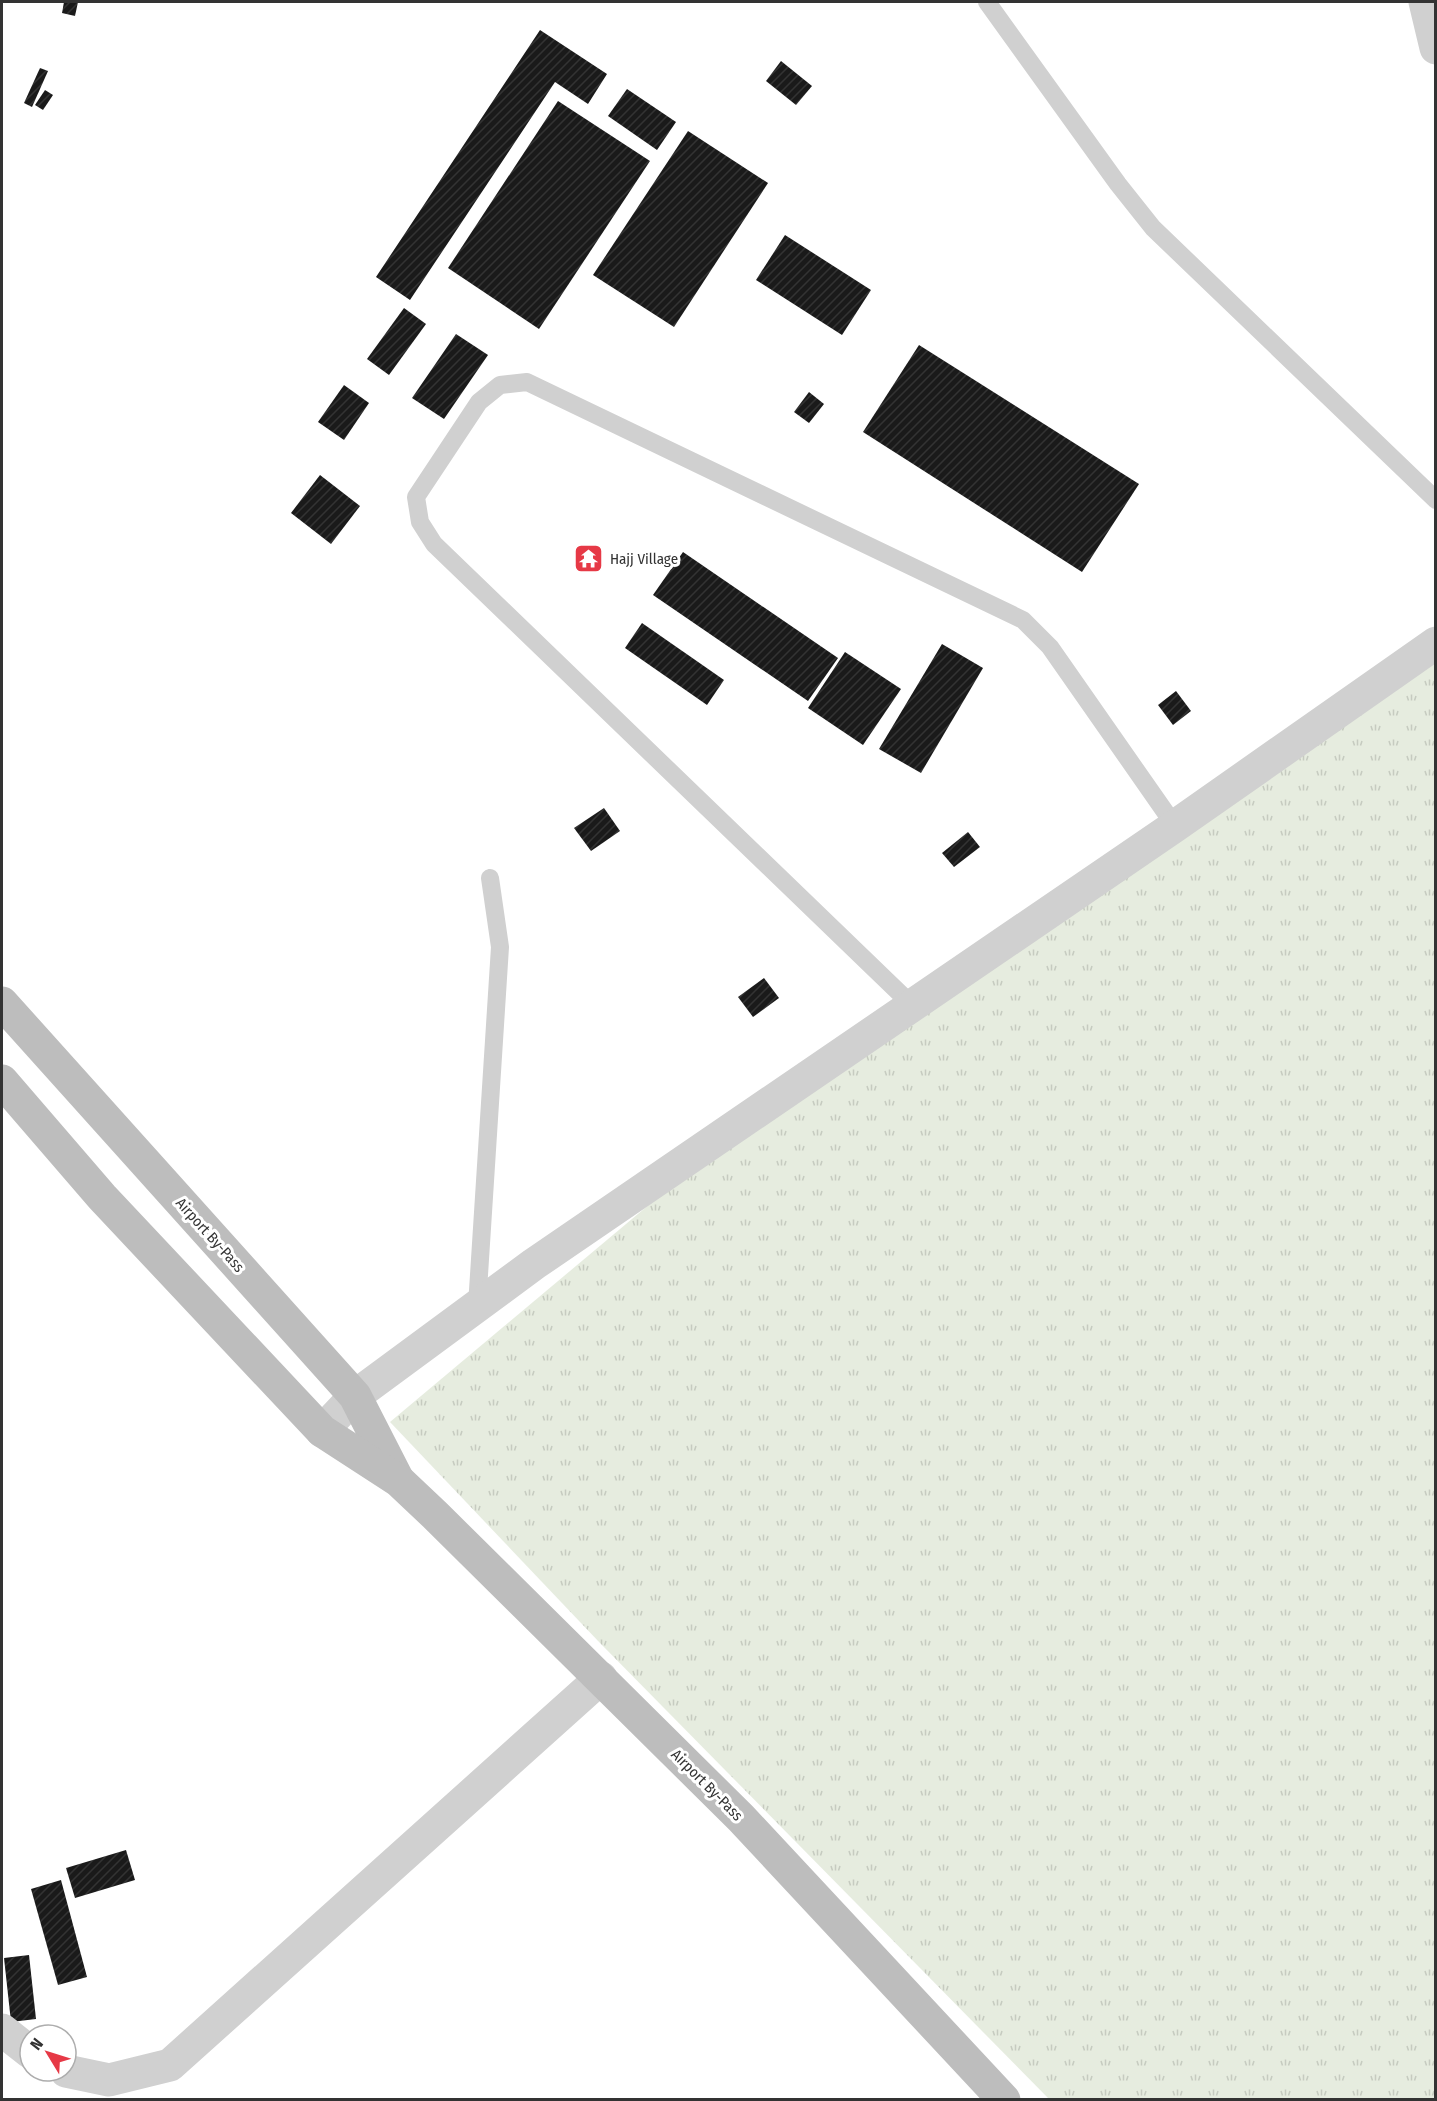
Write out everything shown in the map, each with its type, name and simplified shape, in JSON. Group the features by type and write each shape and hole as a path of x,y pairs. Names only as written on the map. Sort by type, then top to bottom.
{"main road":[{"name":"Airport By-Pass","path":"2,1003 355,1396 399,1481"},
{"name":"Airport By-Pass","path":"2,1081 102,1197 321,1431 399,1481 601,1678 741,1818 1004,2100"}],"street":[{"path":"1425,2 1436,48"},
{"path":"321,1431 355,1396 534,1264 1176,826 1436,643"},
{"path":"78,2074 109,2080 170,2065 601,1678"},
{"path":"2,2030 18,2043"}],"lane":[{"path":"987,2 1118,184 1153,228 1436,500"},
{"path":"912,1005 434,544 420,522 416,497 479,402 500,385 527,382 1023,620 1050,647 1176,826"},
{"path":"477,1306 500,947 490,878"}],"green space":[{"path":"1435,647 1435,2099 1049,2099 600,1643 390,1422 831,1052"}],"building":[{"path":"64,2 78,2 75,16 62,13"},
{"path":"540,30 607,74 588,104 555,82 410,300 376,277"},
{"path":"781,61 812,86 796,105 766,81"},
{"path":"40,68 48,71 32,107 24,103"},
{"path":"627,89 676,122 657,150 608,116"},
{"path":"45,90 53,95 43,110 35,105"},
{"path":"558,101 650,161 539,329 448,268"},
{"path":"688,131 768,183 674,327 593,275"},
{"path":"785,235 871,290 842,335 756,280"},
{"path":"404,308 426,324 389,375 367,359"},
{"path":"456,334 488,355 444,419 412,398"},
{"path":"919,345 1139,484 1082,572 863,432"},
{"path":"344,385 369,403 344,440 318,422"},
{"path":"809,392 824,404 809,423 794,412"},
{"path":"320,475 360,506 331,544 291,513"},
{"path":"683,552 838,658 808,701 653,595"},
{"path":"642,623 724,680 707,705 625,648"},
{"path":"942,644 983,668 921,773 879,749"},
{"path":"845,652 901,689 863,745 808,708"},
{"path":"1176,691 1191,711 1173,725 1158,705"},
{"path":"604,808 620,831 591,851 574,828"},
{"path":"968,832 980,847 954,867 942,853"},
{"path":"764,978 779,998 753,1017 738,997"},
{"path":"126,1850 135,1880 75,1898 66,1868"},
{"path":"61,1880 87,1977 58,1985 31,1889"},
{"path":"29,1955 36,2019 11,2022 4,1958"}],"place":[{"name":"Hajj Village","path":"589,559"}]}
